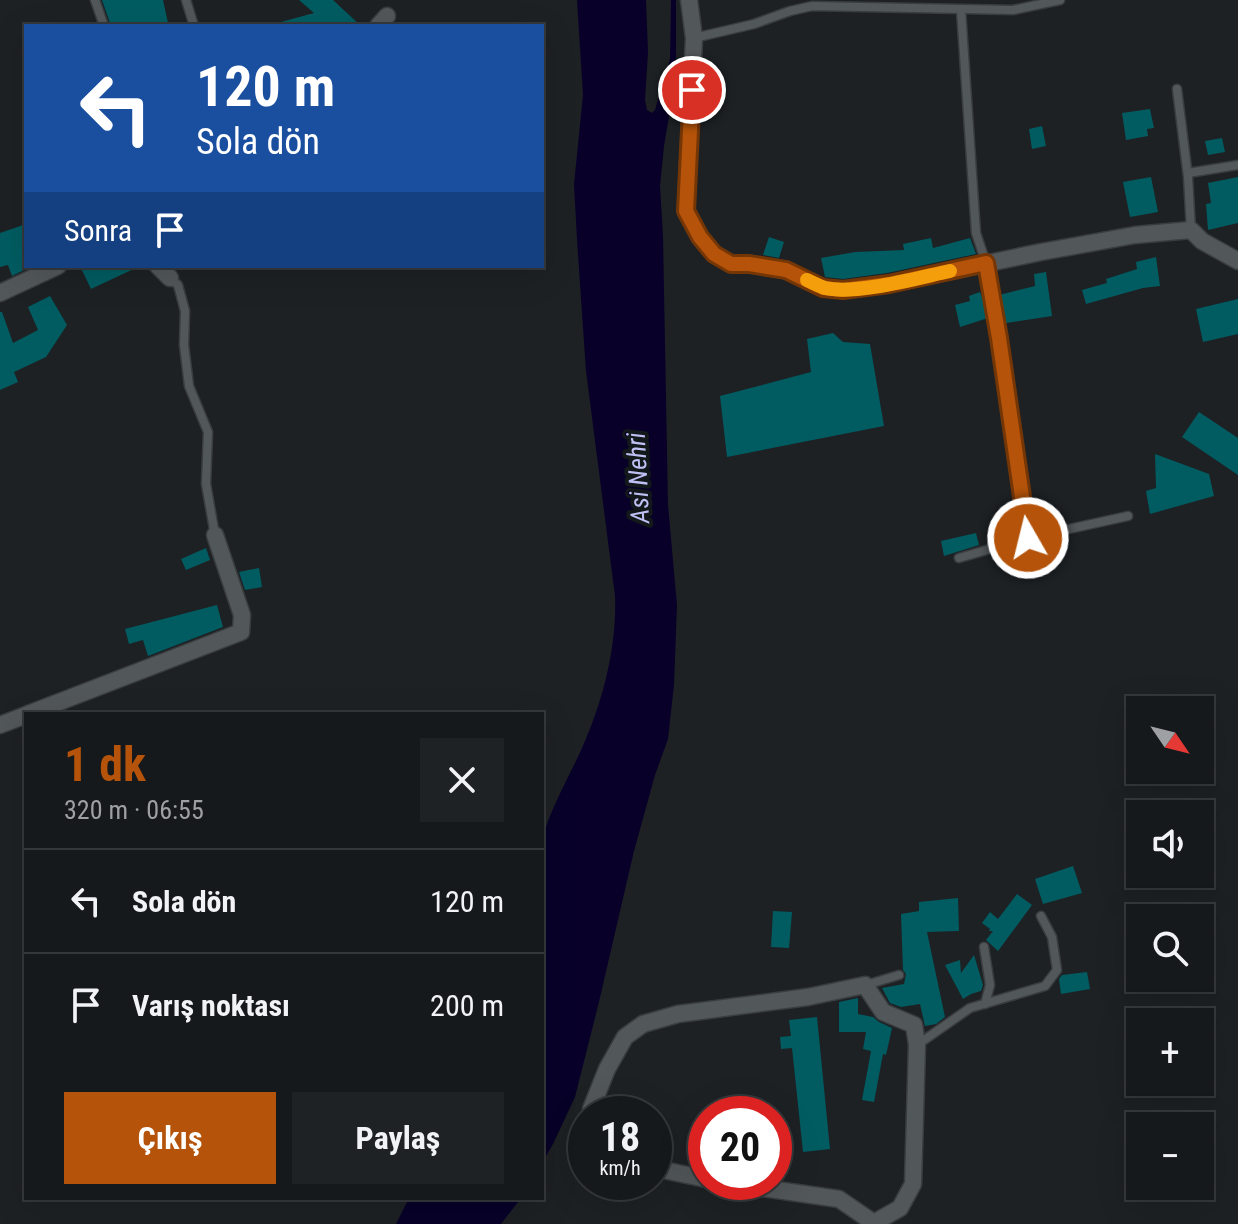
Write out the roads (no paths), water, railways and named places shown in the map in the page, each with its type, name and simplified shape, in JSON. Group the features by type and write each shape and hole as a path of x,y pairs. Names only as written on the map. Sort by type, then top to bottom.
{"street":[{"path":"689,0 694,38 686,211 700,237 714,254 731,264 786,270 823,288 843,290 889,284 1135,235 1191,230 1202,241 1238,261"},
{"path":"0,293 54,268"},
{"path":"32,712 241,632 242,615 215,535"},
{"path":"0,725 24,715"},
{"path":"597,1096 607,1069 625,1037 643,1024 678,1014 808,997 865,985 883,1012 914,1025 917,1045 913,1184 900,1208 873,1224 839,1199 792,1192"}],"lane":[{"path":"95,0 103,24"},
{"path":"186,0 193,24"},
{"path":"694,38 812,6 1013,10 1060,0"},
{"path":"961,10 976,233 986,263 999,338 1028,538"},
{"path":"1177,89 1188,173 1191,230"},
{"path":"1188,173 1238,165"},
{"path":"164,272 178,285 185,311 184,345 189,386 208,432 206,484 215,535"},
{"path":"959,558 1028,538 1128,516"},
{"path":"917,1045 970,1008 1045,986 1057,970 1052,937 1041,916"},
{"path":"984,947 990,985 985,1004"},
{"path":"865,985 899,975"}],"water":[{"name":"Asi Nehri","path":"577,0 646,0 648,52 645,100 647,110 652,113 670,59 671,0 676,0 676,75 660,186 668,505 677,605 668,739 634,851 575,1096 568,1096 568,1112 544,1160 544,834 596,712 611,654 615,615 586,371 574,184 583,95"},
{"path":"408,1200 519,1200 501,1224 396,1224"}]}
